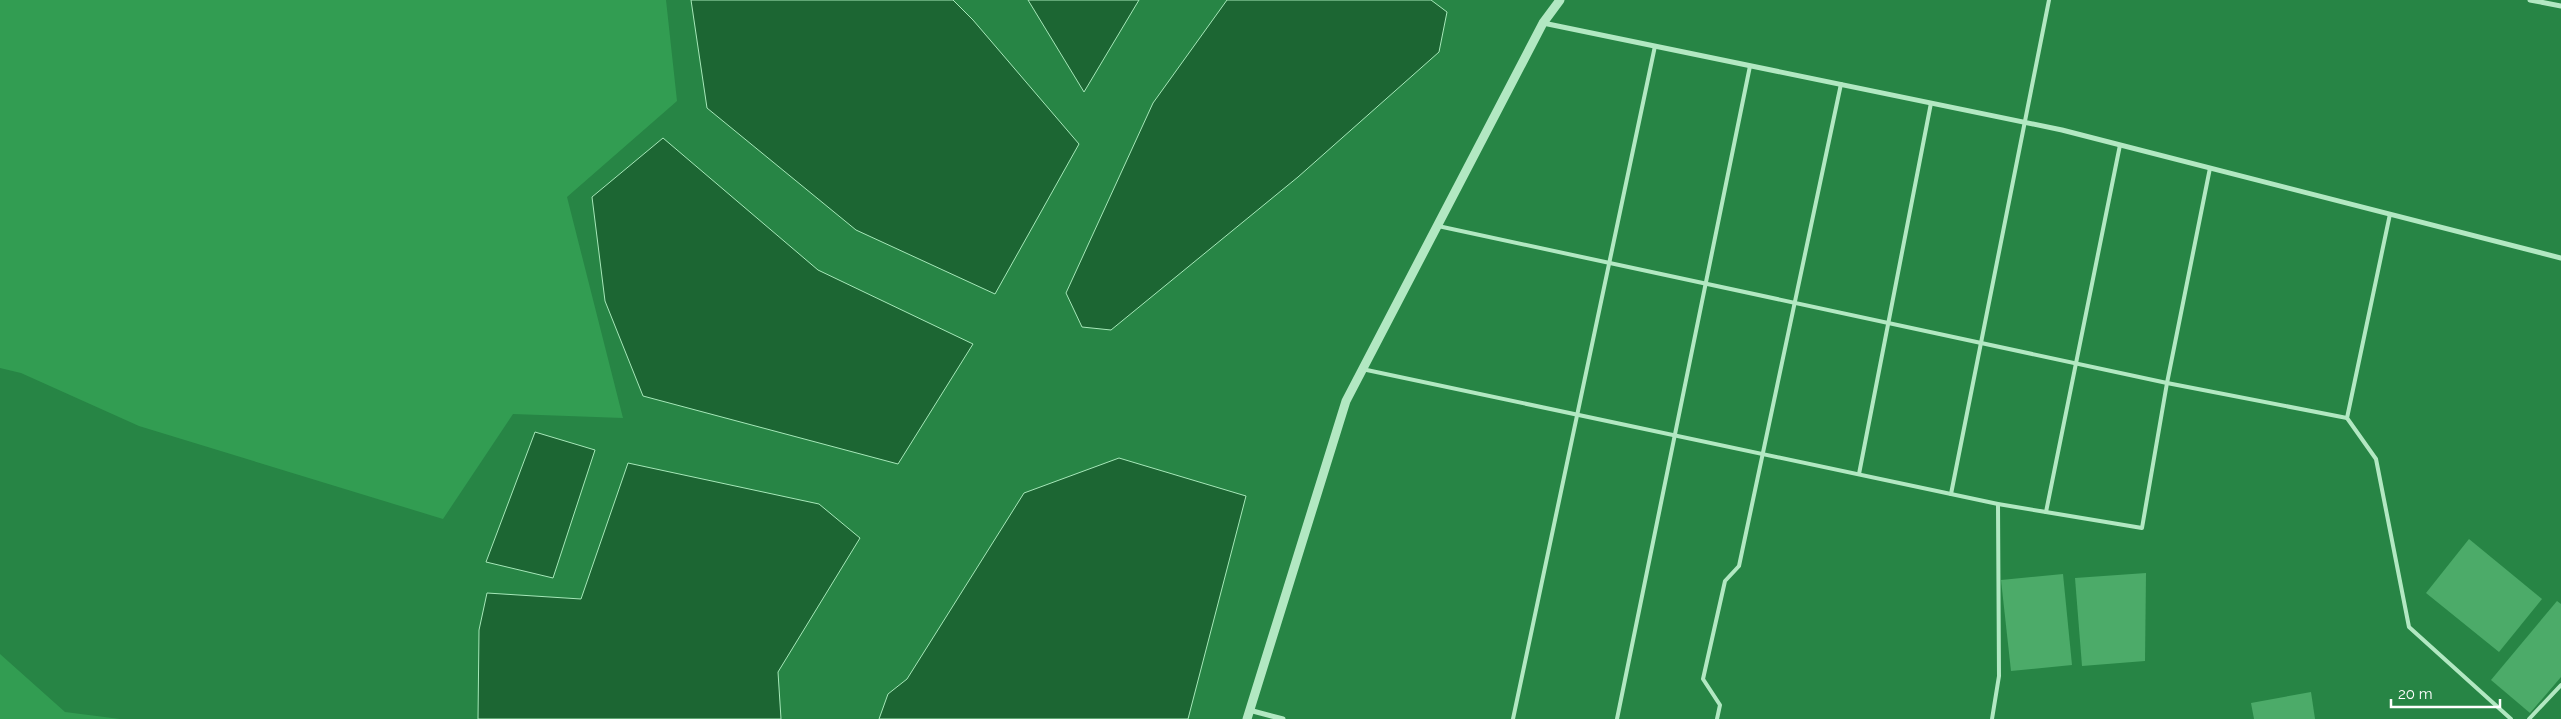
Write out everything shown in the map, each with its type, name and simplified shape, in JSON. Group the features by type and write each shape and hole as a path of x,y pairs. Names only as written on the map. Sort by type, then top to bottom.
{"street":[{"path":"1284,719 1248,714 1346,401 1543,23 1560,0"},
{"path":"2530,0 2561,6"},
{"path":"1543,23 2026,123 2120,145 2561,258"}],"lane":[{"path":"1951,494 2026,123 2048,0"},
{"path":"1513,719 1655,46"},
{"path":"1616,719 1750,66"},
{"path":"1717,719 1720,705 1703,679 1725,581 1740,566 1841,84"},
{"path":"1859,474 1931,103"},
{"path":"2046,512 2120,145"},
{"path":"1362,369 1998,504 2142,528 2167,384 2210,168"},
{"path":"2347,418 2390,214"},
{"path":"1438,226 2167,384 2347,418 2376,459 2409,627 2511,719"},
{"path":"1992,719 1999,676 1998,504"},
{"path":"2529,719 2561,685"}],"shaded area":[{"path":"0,0 666,0 677,101 567,197 623,418 513,414 443,519 139,426 21,373 0,368"},
{"path":"691,0 953,0 973,20 1079,144 995,294 856,230 707,108"},
{"path":"1028,0 1139,0 1084,92"},
{"path":"1227,0 1431,0 1447,12 1439,52 1298,177 1111,330 1082,327 1066,293 1153,103"},
{"path":"663,138 818,270 973,344 898,464 643,396 605,301 592,197"},
{"path":"535,432 595,450 553,578 486,562"},
{"path":"1119,458 1246,496 1188,719 879,719 888,694 907,679 1024,493"},
{"path":"628,463 819,504 860,538 778,672 781,719 478,719 479,630 487,593 581,599"},
{"path":"0,654 65,712 120,719 0,719"}],"building":[{"path":"2469,539 2542,599 2499,652 2426,593"},
{"path":"2146,573 2145,661 2082,666 2075,578"},
{"path":"2063,574 2072,665 2011,671 2001,580"},
{"path":"2557,601 2561,604 2561,677 2530,713 2491,680"},
{"path":"2311,692 2315,719 2254,719 2251,703"}]}
